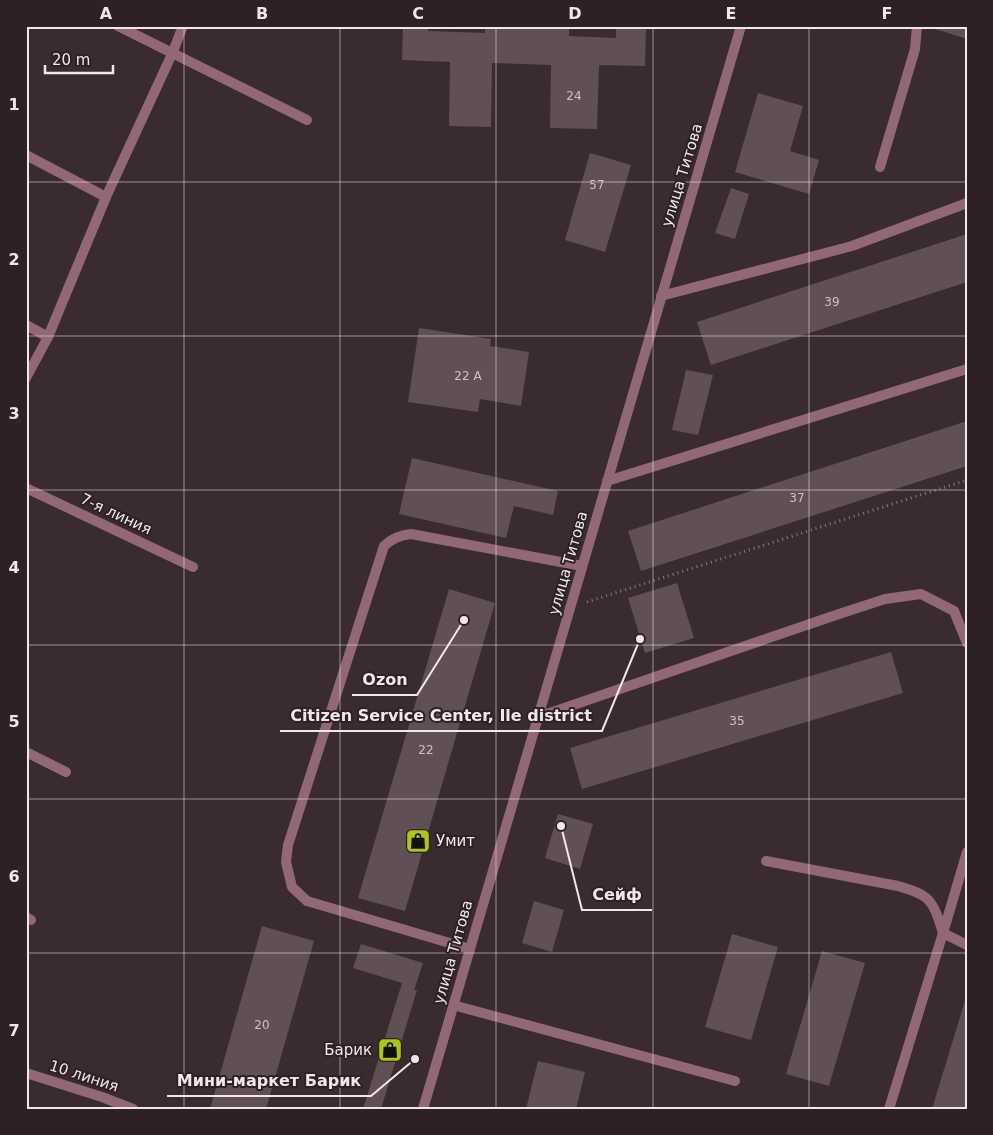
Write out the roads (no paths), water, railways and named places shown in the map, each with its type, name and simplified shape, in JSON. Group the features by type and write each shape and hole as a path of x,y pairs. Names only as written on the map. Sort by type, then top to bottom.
{"street":[{"path":"118,26 307,120"},
{"path":"26,378 48,337 106,198 183,26"},
{"name":"улица Титова","path":"423,1109 741,26"},
{"path":"880,167 915,49 917,26"},
{"path":"26,155 106,198"},
{"path":"661,296 852,246 967,204"},
{"path":"26,325 48,337"},
{"path":"607,481 967,370"},
{"name":"7-я линия","path":"26,488 193,567"},
{"path":"470,949 307,901 292,887 286,862 288,846 384,546 392,539 403,534 411,534 582,566"},
{"path":"538,718 885,599 921,594 954,611 967,643"},
{"path":"26,752 66,772"},
{"path":"889,1109 944,933 967,852"},
{"path":"766,861 898,886 916,892 926,897 935,910 944,933 967,945"},
{"path":"453,1005 735,1081"},
{"name":"10 линия","path":"26,1073 133,1109"}],"place":[{"name":"Ozon","path":"464,620"},
{"name":"Citizen Service Center, Ile district","path":"640,639"},
{"name":"Сейф","path":"561,826"},
{"name":"Умит","path":"418,841"},
{"name":"Барик","path":"390,1050"},
{"name":"Мини-маркет Барик","path":"415,1059"}]}
